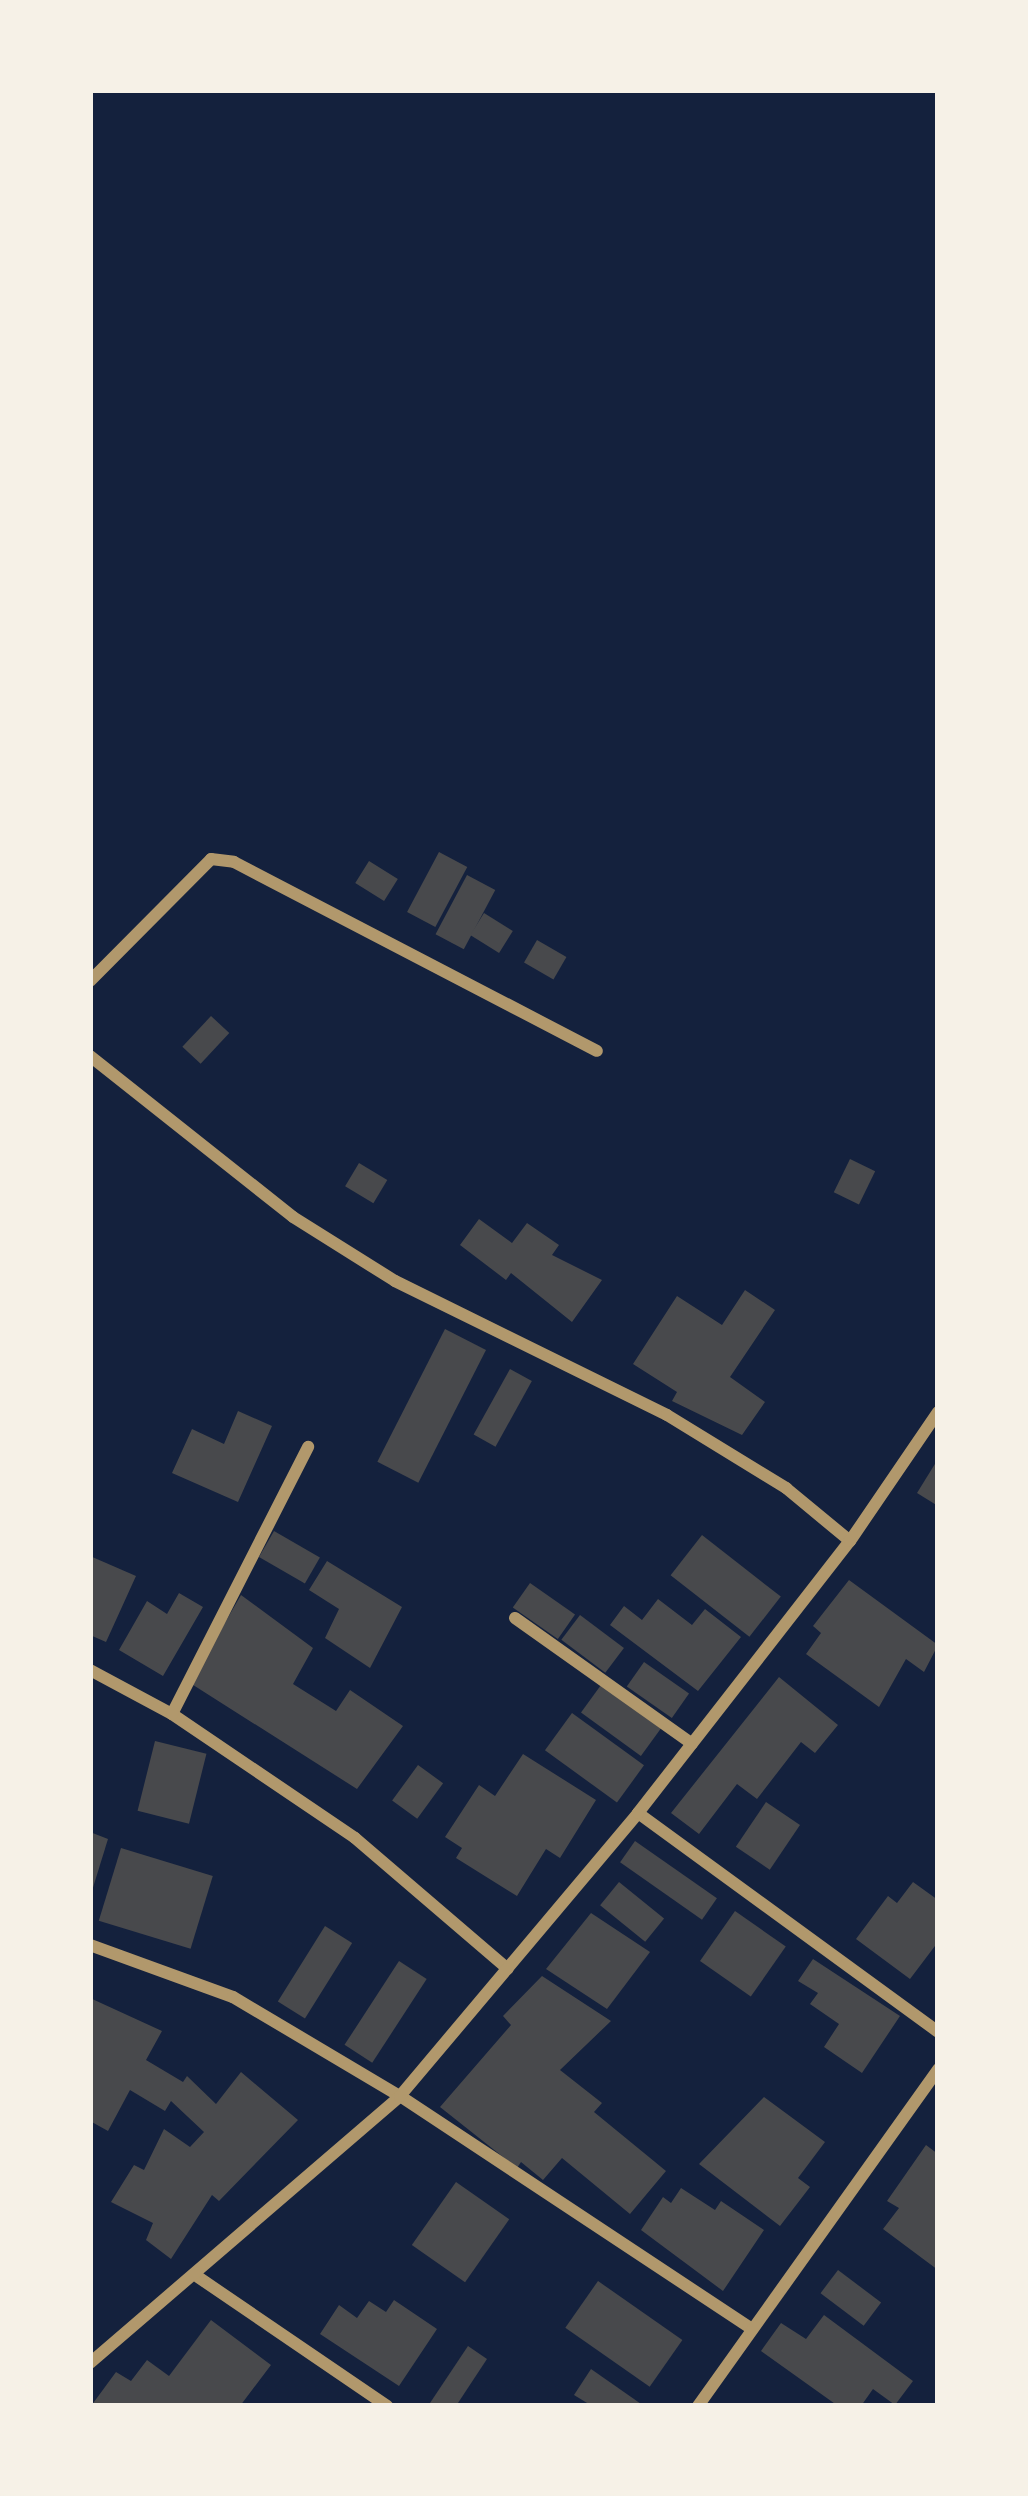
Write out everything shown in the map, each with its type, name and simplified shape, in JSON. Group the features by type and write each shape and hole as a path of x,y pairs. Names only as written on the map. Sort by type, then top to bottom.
{"street":[{"path":"90,981 196,868 211,859 234,862 597,1051"},
{"path":"90,1056 293,1217 395,1281 667,1415 786,1488 850,1541"},
{"path":"90,2363 197,2277 400,2096 638,1813 850,1541 938,1412"},
{"path":"172,1714 308,1448"},
{"path":"515,1618 692,1744"},
{"path":"90,1670 172,1714 356,1838 508,1969"},
{"path":"638,1813 938,2032"},
{"path":"90,1945 233,1996 400,2096 749,2327"},
{"path":"698,2406 749,2327 938,2069"},
{"path":"197,2277 387,2406"}],"building":[{"path":"439,852 467,867 435,927 407,912"},
{"path":"369,861 398,879 384,901 355,883"},
{"path":"467,875 495,890 464,949 436,934"},
{"path":"484,913 513,931 499,953 470,935"},
{"path":"537,940 566,957 553,980 524,963"},
{"path":"211,1016 229,1033 201,1064 182,1047"},
{"path":"850,1159 875,1171 859,1205 834,1192"},
{"path":"359,1163 387,1180 373,1203 345,1186"},
{"path":"479,1219 512,1243 527,1223 559,1245 552,1255 602,1280 572,1322 511,1273 506,1280 460,1245"},
{"path":"745,1290 775,1310 730,1377 765,1402 742,1435 672,1401 677,1392 633,1364 677,1296 722,1325"},
{"path":"445,1329 486,1350 418,1483 377,1462"},
{"path":"510,1369 532,1381 496,1447 474,1435"},
{"path":"238,1411 272,1426 238,1502 172,1473 192,1429 224,1444"},
{"path":"938,1459 938,1506 917,1493"},
{"path":"274,1531 320,1558 305,1583 259,1557"},
{"path":"702,1535 781,1597 749,1637 671,1575"},
{"path":"90,1556 136,1576 106,1642 90,1635"},
{"path":"327,1561 402,1607 370,1668 325,1638 339,1609 309,1590"},
{"path":"849,1580 938,1645 924,1672 906,1659 879,1707 806,1654 821,1633 813,1626"},
{"path":"530,1583 575,1615 558,1639 513,1608"},
{"path":"179,1593 203,1607 163,1676 119,1650 147,1601 167,1614"},
{"path":"241,1595 313,1648 293,1684 336,1711 350,1690 403,1726 357,1789 190,1683"},
{"path":"658,1599 692,1625 705,1609 741,1637 698,1691 610,1625 624,1606 642,1620"},
{"path":"580,1615 624,1648 605,1673 561,1640"},
{"path":"644,1662 689,1694 672,1718 627,1687"},
{"path":"779,1677 838,1725 815,1753 801,1742 757,1799 737,1784 699,1834 671,1813"},
{"path":"601,1685 661,1728 641,1756 581,1713"},
{"path":"572,1713 644,1765 617,1803 545,1750"},
{"path":"155,1741 206,1754 189,1824 138,1811"},
{"path":"523,1754 596,1800 560,1858 546,1849 517,1896 456,1858 462,1848 445,1837 479,1785 495,1796"},
{"path":"418,1765 443,1783 417,1819 392,1801"},
{"path":"766,1802 800,1825 770,1870 736,1847"},
{"path":"90,1832 108,1839 91,1894 90,1894"},
{"path":"635,1841 717,1898 702,1920 620,1862"},
{"path":"121,1848 213,1876 191,1949 99,1921"},
{"path":"619,1882 664,1919 645,1942 600,1905"},
{"path":"913,1882 938,1900 938,1942 910,1979 856,1939 888,1896 897,1903"},
{"path":"735,1911 786,1947 751,1997 700,1961"},
{"path":"591,1913 650,1952 607,2009 546,1969"},
{"path":"325,1926 352,1943 305,2018 278,2001"},
{"path":"813,1959 900,2016 862,2073 824,2047 839,2024 810,2004 818,1993 798,1981"},
{"path":"399,1961 427,1979 372,2063 345,2045"},
{"path":"542,1976 611,2021 560,2070 602,2103 594,2112 666,2171 630,2214 562,2158 543,2180 521,2162 517,2168 440,2107 511,2025 503,2016"},
{"path":"90,1998 162,2031 146,2060 183,2082 187,2076 216,2104 241,2072 298,2120 219,2201 212,2195 171,2259 146,2240 153,2223 111,2202 134,2165 144,2170 164,2129 190,2147 204,2132 171,2101 165,2111 130,2090 108,2131 90,2121"},
{"path":"764,2097 825,2142 798,2178 810,2187 780,2226 699,2164"},
{"path":"926,2145 938,2154 938,2270 883,2229 899,2208 887,2201"},
{"path":"456,2182 509,2219 465,2282 412,2245"},
{"path":"681,2188 715,2210 721,2201 764,2230 723,2291 641,2230 663,2197 671,2203"},
{"path":"838,2270 881,2302 864,2326 821,2293"},
{"path":"598,2281 682,2340 650,2387 565,2328"},
{"path":"394,2300 437,2329 399,2386 320,2334 339,2305 357,2318 369,2301 386,2312"},
{"path":"824,2315 913,2381 895,2405 873,2389 861,2406 838,2406 761,2351 781,2323 806,2339"},
{"path":"211,2320 271,2365 240,2406 91,2406 116,2372 131,2381 147,2360 169,2376"},
{"path":"468,2346 487,2359 456,2406 428,2406"},
{"path":"591,2369 644,2406 592,2406 574,2395"}]}
